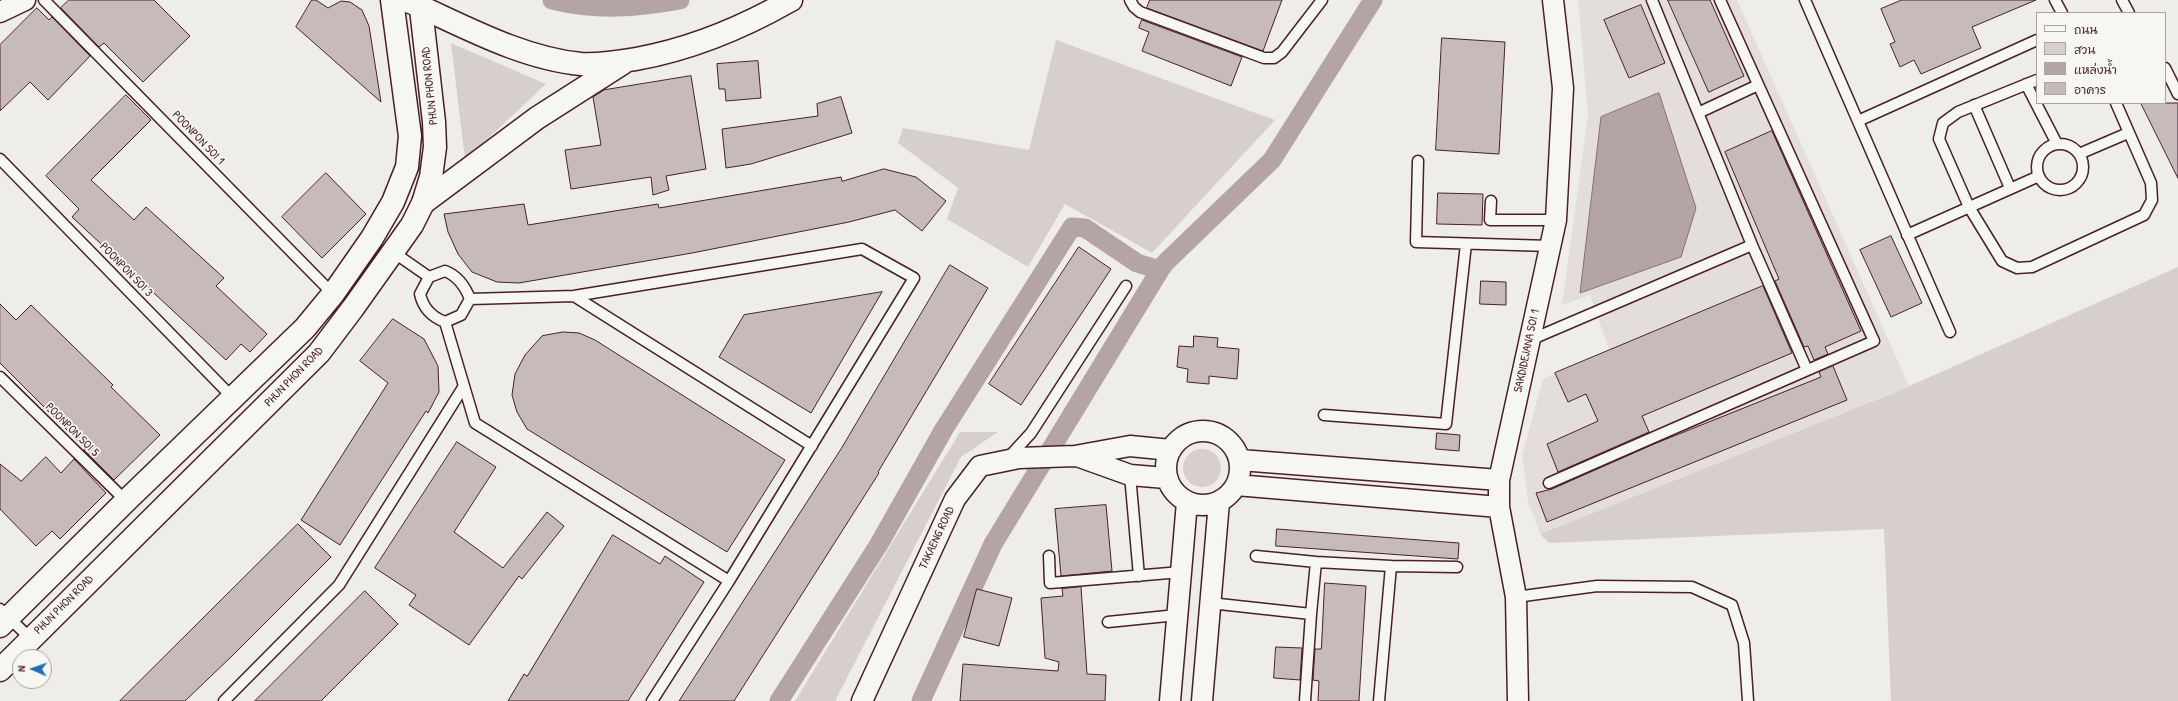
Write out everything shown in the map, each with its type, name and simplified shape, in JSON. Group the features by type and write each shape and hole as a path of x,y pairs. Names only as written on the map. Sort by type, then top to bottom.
{"main road":[{"path":"3,618 305,328 333,294 372,238 393,202 407,167 410,136 392,0"},
{"path":"420,4 494,41 545,57 582,64 626,61 682,49 717,38 752,22 791,0"},
{"name":"PHUN PHON ROAD","path":"0,670 30,638 318,353 412,225 423,203 431,177 435,147 434,122 420,4"},
{"path":"423,203 537,118 626,61"}],"street":[{"path":"0,12 25,0"},
{"path":"401,0 420,4"},
{"name":"SAKDIDEJANA SOI 1","path":"1518,701 1516,597 1500,507 1499,480 1556,220 1564,88 1553,0"},
{"path":"1201,430 1214,432 1224,437 1235,448 1240,460 1239,477 1236,485 1228,495 1219,502 1202,505 1187,502 1175,491 1166,478 1168,458 1171,450 1178,441 1188,433 1201,430"},
{"name":"TAKAENG ROAD","path":"862,701 955,499 980,466 1012,459 1075,456 1130,446 1171,450"},
{"name":"TAKAENG ROAD","path":"1075,456 1130,475 1166,478"},
{"path":"1240,460 1499,480"},
{"path":"1236,485 1500,507"},
{"path":"1170,701 1187,502"},
{"path":"1202,701 1219,502"},
{"path":"1174,657 1205,658"}],"lane":[{"name":"POONPON SOI 1","path":"44,0 333,294"},
{"path":"1130,0 1134,7 1140,12 1264,58 1274,58 1282,52 1322,0"},
{"path":"1652,0 1752,245 1807,370"},
{"path":"1549,483 1874,341 1720,0"},
{"path":"1805,0 1950,332"},
{"path":"2055,0 2061,12"},
{"path":"2122,0 2128,12"},
{"path":"1858,121 2036,40"},
{"path":"2166,70 2178,94"},
{"path":"2036,80 1958,112 1944,123 1939,139 1969,206 2002,261 2017,268 2032,267 2144,215 2152,200 2151,183 2116,104"},
{"path":"2026,84 2036,103"},
{"path":"1698,114 1758,85"},
{"path":"2036,104 2057,144"},
{"path":"1974,105 2010,188"},
{"path":"2079,154 2128,133"},
{"path":"2057,144 2069,145 2079,154 2082,162 2082,173 2074,185 2061,190 2043,183 2037,168 2042,153 2048,147 2057,144"},
{"name":"POONPON SOI 3","path":"0,159 232,398"},
{"path":"1418,161 1416,242 1550,246"},
{"path":"1908,234 2039,176"},
{"path":"1491,201 1490,220 1556,220"},
{"path":"1324,415 1446,424 1466,244"},
{"path":"1530,340 1752,245"},
{"path":"470,299 574,296 862,249 914,278 729,581 652,701"},
{"path":"393,252 429,277"},
{"path":"444,271 451,273 461,282 470,299 461,315 445,322 436,318 421,302 420,294 429,277 444,271"},
{"path":"1012,459 1031,433 1126,286"},
{"path":"574,296 812,446"},
{"path":"445,322 475,423 729,581"},
{"name":"POONPON SOI 5","path":"0,377 126,501"},
{"path":"224,701 339,585 464,386"},
{"path":"1130,475 1140,576"},
{"path":"1049,556 1050,583 1181,572"},
{"path":"1256,556 1316,562 1391,566 1457,567"},
{"path":"1305,701 1316,562"},
{"path":"1379,701 1391,566"},
{"path":"1516,597 1597,586 1692,587 1732,605 1744,643 1748,701"},
{"path":"1210,603 1311,614"},
{"path":"1108,622 1177,615"},
{"path":"3,618 30,638"}],"shaded area":[{"path":"1578,0 1737,0 1909,386 1540,534 1528,501 1522,455 1543,379 1609,350 1590,295 1562,305 1588,115"}],"green space":[{"path":"1056,40 1275,120 1152,253 1065,204 1028,267 947,219 958,188 898,143 903,128 1029,150"},
{"path":"451,43 546,84 465,160"},
{"path":"2178,267 2178,701 1891,701 1884,529 1549,543 1540,534 1898,391"},
{"path":"960,432 998,432 961,457 835,701 795,701"},
{"path":"1198,449 1206,449 1216,454 1220,461 1220,475 1216,482 1206,487 1198,487 1188,482 1186,479 1183,472 1183,464 1188,454 1191,452"}],"water":[{"path":"1659,93 1696,208 1681,257 1580,293 1601,117"}],"building":[{"path":"69,0 154,0 190,36 143,82 104,43 99,47 61,8"},
{"path":"312,0 316,0 328,8 341,1 350,2 362,10 369,26 381,102 296,27"},
{"path":"1150,0 1282,0 1263,51 1147,8"},
{"path":"1668,0 1710,0 1744,76 1709,92"},
{"path":"1902,0 2036,0 1972,27 1981,48 1921,74 1914,60 1900,67 1890,44 1895,42 1881,9"},
{"path":"1641,5 1665,63 1629,78 1604,20"},
{"path":"37,8 49,20 52,17 90,56 48,100 30,82 0,111 0,45"},
{"path":"1142,20 1242,57 1231,86 1142,51 1149,32 1139,28"},
{"path":"1442,38 1505,42 1499,154 1436,150"},
{"path":"758,61 761,98 726,101 725,89 719,89 717,64"},
{"path":"691,76 706,169 666,176 669,190 653,195 651,177 571,189 565,150 601,145 593,97 604,90"},
{"path":"126,95 151,120 91,180 134,220 146,207 224,278 216,286 267,334 250,352 241,344 226,360 72,217 79,209 46,176"},
{"path":"841,97 852,133 751,164 726,168 722,129 818,116 817,104"},
{"path":"2178,103 2178,178 2141,104"},
{"path":"1772,131 1861,331 1825,347 1828,354 1814,360 1808,346 1804,347 1775,281 1779,279 1725,152"},
{"path":"884,169 916,177 946,201 922,231 895,210 849,222 692,253 519,283 497,282 472,272 458,254 448,232 444,214 524,204 528,225 658,204 659,208 841,177 842,181"},
{"path":"326,173 366,214 322,258 282,217"},
{"path":"1438,193 1483,194 1482,225 1437,224"},
{"path":"1891,236 1922,303 1891,317 1860,250"},
{"path":"1079,247 1111,269 1021,405 989,384"},
{"path":"950,265 988,288 878,472 879,473 734,701 679,701 841,449"},
{"path":"1481,281 1506,282 1506,305 1480,304"},
{"path":"1763,286 1792,353 1642,416 1649,432 1558,472 1547,444 1598,421 1586,394 1568,402 1555,373"},
{"path":"882,292 811,413 719,357 744,315"},
{"path":"0,304 16,320 31,305 113,385 111,387 160,435 114,480 84,450 85,448 0,363"},
{"path":"393,319 424,339 438,366 439,392 428,413 426,411 340,545 301,520 388,383 360,361"},
{"path":"563,332 579,333 595,340 785,460 727,552 527,429 517,412 512,395 515,374 525,355 542,336"},
{"path":"1194,336 1218,338 1217,347 1239,349 1237,379 1209,376 1209,384 1187,382 1188,369 1177,367 1179,346 1193,347"},
{"path":"1833,366 1847,400 1547,522 1536,493 1552,489 1654,444 1821,377 1819,372"},
{"path":"1437,433 1460,435 1459,451 1436,449"},
{"path":"457,442 496,467 454,532 503,568 547,512 564,526 522,579 519,576 469,645 409,605 416,595 375,568"},
{"path":"46,457 61,473 74,459 106,493 60,539 52,531 36,546 0,509 0,464 21,481"},
{"path":"1106,505 1112,571 1061,576 1055,509"},
{"path":"298,524 331,557 233,655 185,701 120,701"},
{"path":"1277,529 1459,543 1458,559 1276,546"},
{"path":"613,535 660,564 665,556 704,582 628,701 508,701 524,674 527,676"},
{"path":"1325,583 1366,586 1359,701 1318,701 1319,681 1313,680 1315,649 1321,649"},
{"path":"1081,587 1087,674 1106,675 1105,701 960,701 963,664 1058,671 1059,662 1045,658 1041,598 1063,596 1062,589"},
{"path":"977,589 1012,598 999,646 964,637"},
{"path":"365,591 398,624 321,701 255,701"},
{"path":"1276,647 1302,648 1300,680 1274,678"}],"waterway":[{"path":"552,0 600,7 648,5 680,0"},
{"path":"921,701 993,544 1160,270 1165,263 1272,160 1373,0"},
{"path":"779,701 879,544 944,429 1072,227 1085,228 1137,263 1160,270"}]}
